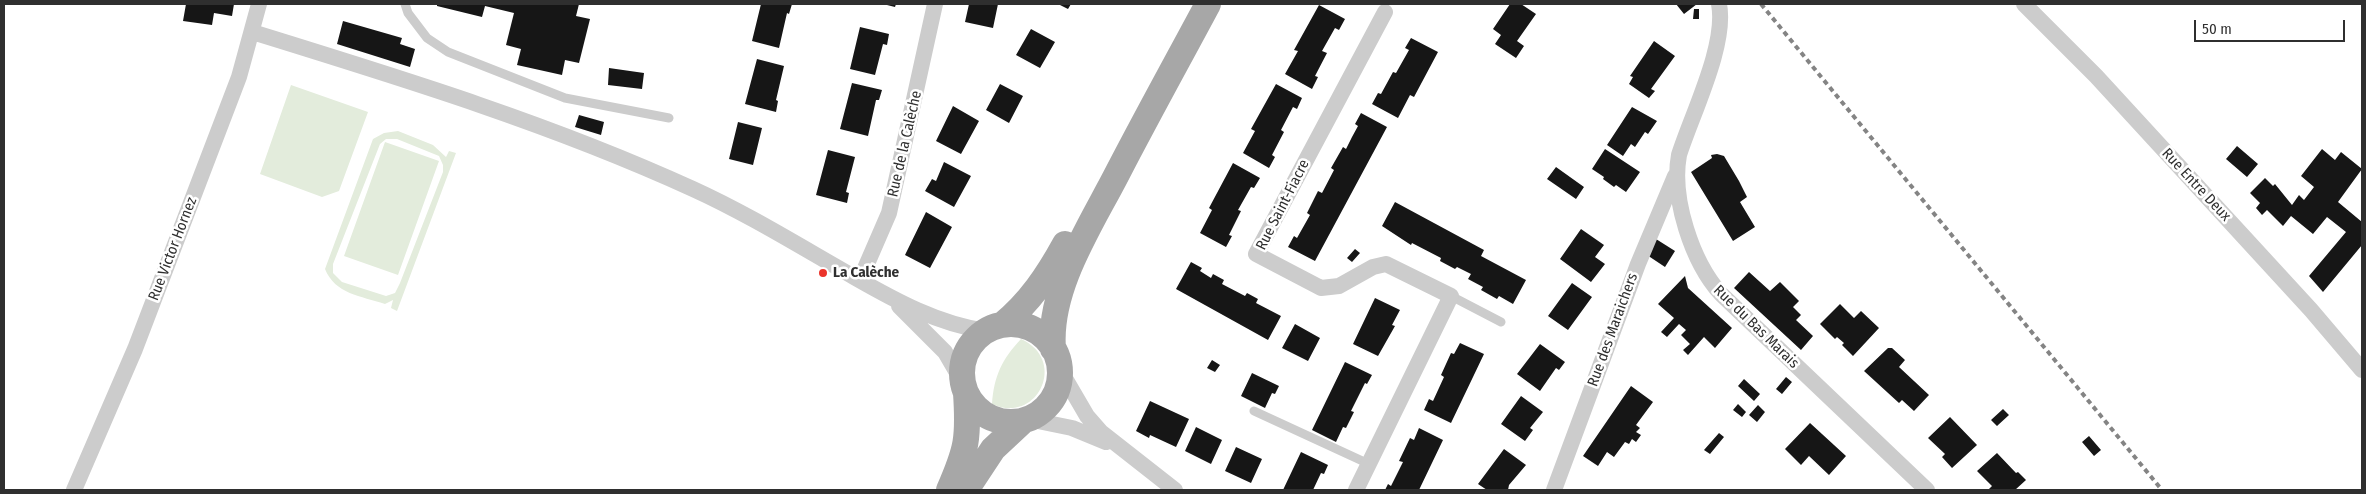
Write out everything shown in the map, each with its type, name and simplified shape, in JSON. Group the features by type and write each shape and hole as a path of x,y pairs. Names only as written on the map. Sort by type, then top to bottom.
{"main road":[{"path":"949,490 967,443 969,428 962,368 966,354 974,341 994,328 1031,298 1057,259 1192,4"},
{"path":"966,490 993,449 1025,420 1044,409 1054,397 1059,383 1054,317 1068,273 1138,133 1208,4"},
{"path":"994,328 1017,325 1032,329 1044,338 1056,359"},
{"path":"964,388 977,409 994,419 1008,422 1025,420"}],"street":[{"name":"Rue Victor Hornez","path":"74,490 142,331 239,77 259,4"},
{"name":"Rue de la Calèche","path":"860,280 889,213 935,4"},
{"name":"Rue du Bas Marais","path":"1720,4 1721,22 1717,45 1679,155 1677,172 1679,200 1702,270 1713,286 1927,490"},
{"name":"Rue Entre Deux","path":"2024,4 2091,70 2311,310 2362,370"},
{"name":"Rue Saint-Fiacre","path":"1385,12 1256,254 1321,288 1339,286 1373,267 1386,264 1451,296"},
{"path":"252,32 395,76 626,160 696,190 879,291 948,324 994,328"},
{"name":"Rue des Maraichers","path":"1554,490 1643,251 1677,172"},
{"path":"879,291 900,306 945,352 964,388"},
{"path":"1356,490 1451,296"},
{"path":"1056,359 1087,416 1122,450 1175,490"},
{"path":"1025,420 1055,423 1087,433 1122,450"}],"lane":[{"path":"405,4 408,12 427,38 448,52 565,98 669,118"},
{"path":"1451,296 1501,322"},
{"path":"1254,410 1369,464"}],"green space":[{"path":"291,85 368,112 339,191 322,197 260,174"},
{"path":"398,131 433,145 446,157 449,151 456,153 397,311 391,308 393,300 385,304 342,289 329,277 325,269 373,139 384,133","holes":["386,139 397,139 439,156 443,165 443,172 400,283 395,293 386,296 342,282 333,273 333,264 380,144"]},
{"path":"385,142 439,161 398,275 344,256"},
{"path":"1021,339 1035,349 1043,361 1045,374 1041,387 1034,398 1023,406 1008,408 992,404 1000,368"}],"building":[{"path":"186,4 234,4 232,16 214,13 212,25 183,21"},
{"path":"437,4 579,4 576,16 590,19 579,63 565,60 562,75 517,65 521,49 506,45 514,13 485,6 482,17 437,6"},
{"path":"761,4 792,4 789,14 787,13 779,48 752,41"},
{"path":"883,4 896,4 895,7"},
{"path":"969,4 998,4 993,28 965,22"},
{"path":"1058,4 1071,4 1068,9"},
{"path":"1510,4 1521,4 1536,14 1517,41 1524,46 1516,58 1495,44 1501,35 1493,29"},
{"path":"1676,4 1697,4 1684,14"},
{"path":"1319,5 1345,19 1339,30 1335,28 1322,51 1327,53 1315,76 1318,77 1312,89 1285,74 1298,51 1294,50"},
{"path":"1694,9 1699,9 1699,19 1693,19"},
{"path":"343,21 402,38 400,44 415,49 410,67 337,44"},
{"path":"860,27 889,34 887,45 883,44 875,75 850,69"},
{"path":"1031,29 1055,42 1040,68 1016,55"},
{"path":"1411,38 1438,52 1414,97 1410,95 1398,118 1372,104 1378,93 1381,94 1393,72 1396,73 1409,50 1405,48"},
{"path":"1654,41 1675,56 1651,89 1655,91 1649,98 1629,84 1633,77 1630,76"},
{"path":"757,59 784,66 776,100 778,101 776,112 745,104"},
{"path":"609,68 644,73 642,89 608,85"},
{"path":"852,83 882,90 879,100 876,100 868,136 840,129"},
{"path":"1000,84 1023,96 1009,123 986,110"},
{"path":"1276,84 1302,98 1297,109 1293,107 1281,130 1284,132 1272,155 1275,157 1269,168 1243,153 1255,131 1251,129"},
{"path":"953,106 979,121 961,154 936,141"},
{"path":"1632,107 1657,121 1648,134 1645,132 1635,147 1631,144 1623,156 1607,145"},
{"path":"1361,113 1387,127 1315,261 1288,247 1294,236 1297,238 1310,215 1307,213 1318,191 1322,193 1334,170 1331,168 1343,147 1346,149 1358,126 1355,124"},
{"path":"579,115 604,122 601,135 575,127"},
{"path":"738,122 762,128 753,165 729,159"},
{"path":"2237,146 2258,164 2247,177 2226,159"},
{"path":"1605,149 1640,172 1626,192 1616,185 1614,187 1592,169"},
{"path":"2322,149 2335,160 2341,152 2362,169 2338,202 2362,222 2362,245 2323,292 2309,276 2346,232 2327,217 2313,234 2291,216 2283,226 2267,210 2262,215 2256,208 2260,203 2250,193 2265,178 2273,186 2275,184 2292,205 2299,195 2304,200 2314,187 2301,176"},
{"path":"828,150 855,157 846,192 849,193 847,203 816,195"},
{"path":"1711,155 1724,156 1739,181 1747,197 1740,202 1755,227 1733,241 1691,172 1712,158"},
{"path":"944,162 971,176 954,207 925,191 932,179 936,181"},
{"path":"1233,163 1260,178 1254,188 1251,187 1238,210 1241,211 1229,235 1232,236 1226,247 1200,233 1212,210 1209,208"},
{"path":"1556,167 1584,187 1576,199 1547,179"},
{"path":"1395,202 1484,250 1481,256 1526,280 1513,304 1499,296 1497,299 1481,290 1483,287 1468,279 1471,274 1457,267 1455,269 1440,261 1441,258 1412,243 1411,245 1382,226"},
{"path":"926,212 952,227 930,268 905,255"},
{"path":"1581,229 1604,245 1595,257 1605,264 1591,282 1560,259"},
{"path":"1656,239 1675,251 1665,267 1647,255"},
{"path":"1355,249 1360,253 1352,262 1347,258"},
{"path":"1191,262 1202,268 1200,271 1211,278 1213,274 1224,280 1222,284 1245,296 1247,293 1258,299 1256,303 1281,316 1268,340 1176,289"},
{"path":"1749,272 1770,291 1780,282 1799,301 1793,307 1801,315 1796,320 1813,336 1801,350 1734,288"},
{"path":"1685,276 1688,288 1732,328 1715,348 1704,337 1688,355 1683,350 1690,344 1681,335 1686,330 1679,324 1667,337 1661,332 1674,318 1658,304"},
{"path":"1572,283 1592,297 1568,330 1548,316"},
{"path":"1375,298 1400,310 1392,325 1395,326 1378,356 1353,344"},
{"path":"1840,304 1854,318 1861,311 1879,328 1853,356 1842,345 1844,343 1837,337 1835,339 1820,324"},
{"path":"1295,324 1320,338 1308,361 1282,348"},
{"path":"1460,343 1484,354 1451,423 1424,410 1429,399 1433,401 1444,377 1441,375 1451,353 1454,354"},
{"path":"1540,344 1565,362 1559,370 1556,368 1540,391 1517,374"},
{"path":"1888,348 1892,348 1905,360 1899,367 1929,395 1914,411 1902,400 1899,403 1864,371"},
{"path":"1212,360 1220,365 1215,372 1207,368"},
{"path":"1345,362 1372,375 1367,384 1365,383 1351,411 1354,412 1346,428 1343,427 1336,442 1312,430"},
{"path":"1252,373 1279,386 1275,394 1272,393 1265,408 1241,396"},
{"path":"1786,377 1792,382 1782,394 1776,389"},
{"path":"1744,379 1760,394 1754,401 1738,386"},
{"path":"1631,386 1653,402 1636,425 1640,428 1636,432 1641,435 1636,442 1632,439 1629,444 1625,442 1614,457 1607,452 1598,466 1583,456"},
{"path":"1521,396 1543,412 1530,428 1533,430 1525,441 1501,424"},
{"path":"1150,401 1189,419 1176,447 1150,435 1149,438 1136,431"},
{"path":"1738,404 1746,412 1742,417 1733,410"},
{"path":"1758,405 1765,412 1757,422 1749,415"},
{"path":"2003,409 2009,415 1997,426 1991,420"},
{"path":"1950,417 1977,445 1952,468 1942,457 1945,454 1928,438"},
{"path":"1810,423 1846,456 1829,475 1809,456 1801,465 1785,449"},
{"path":"1196,427 1222,440 1211,464 1185,451"},
{"path":"1419,428 1443,440 1419,490 1385,490 1388,484 1391,486 1403,462 1399,461 1410,438 1414,440"},
{"path":"1719,433 1724,437 1710,454 1704,450"},
{"path":"2089,436 2101,450 2094,456 2082,442"},
{"path":"1236,447 1262,459 1251,483 1225,471"},
{"path":"1504,449 1526,465 1509,485 1508,490 1487,490 1478,484"},
{"path":"1301,452 1328,465 1324,474 1321,473 1313,490 1283,490"},
{"path":"1997,453 2016,473 2018,472 2026,480 2015,490 1988,490 1992,486 1977,471"}],"railway":[{"path":"1761,4 2162,490"}],"place":[{"name":"La Calèche","path":"823,273"}]}
